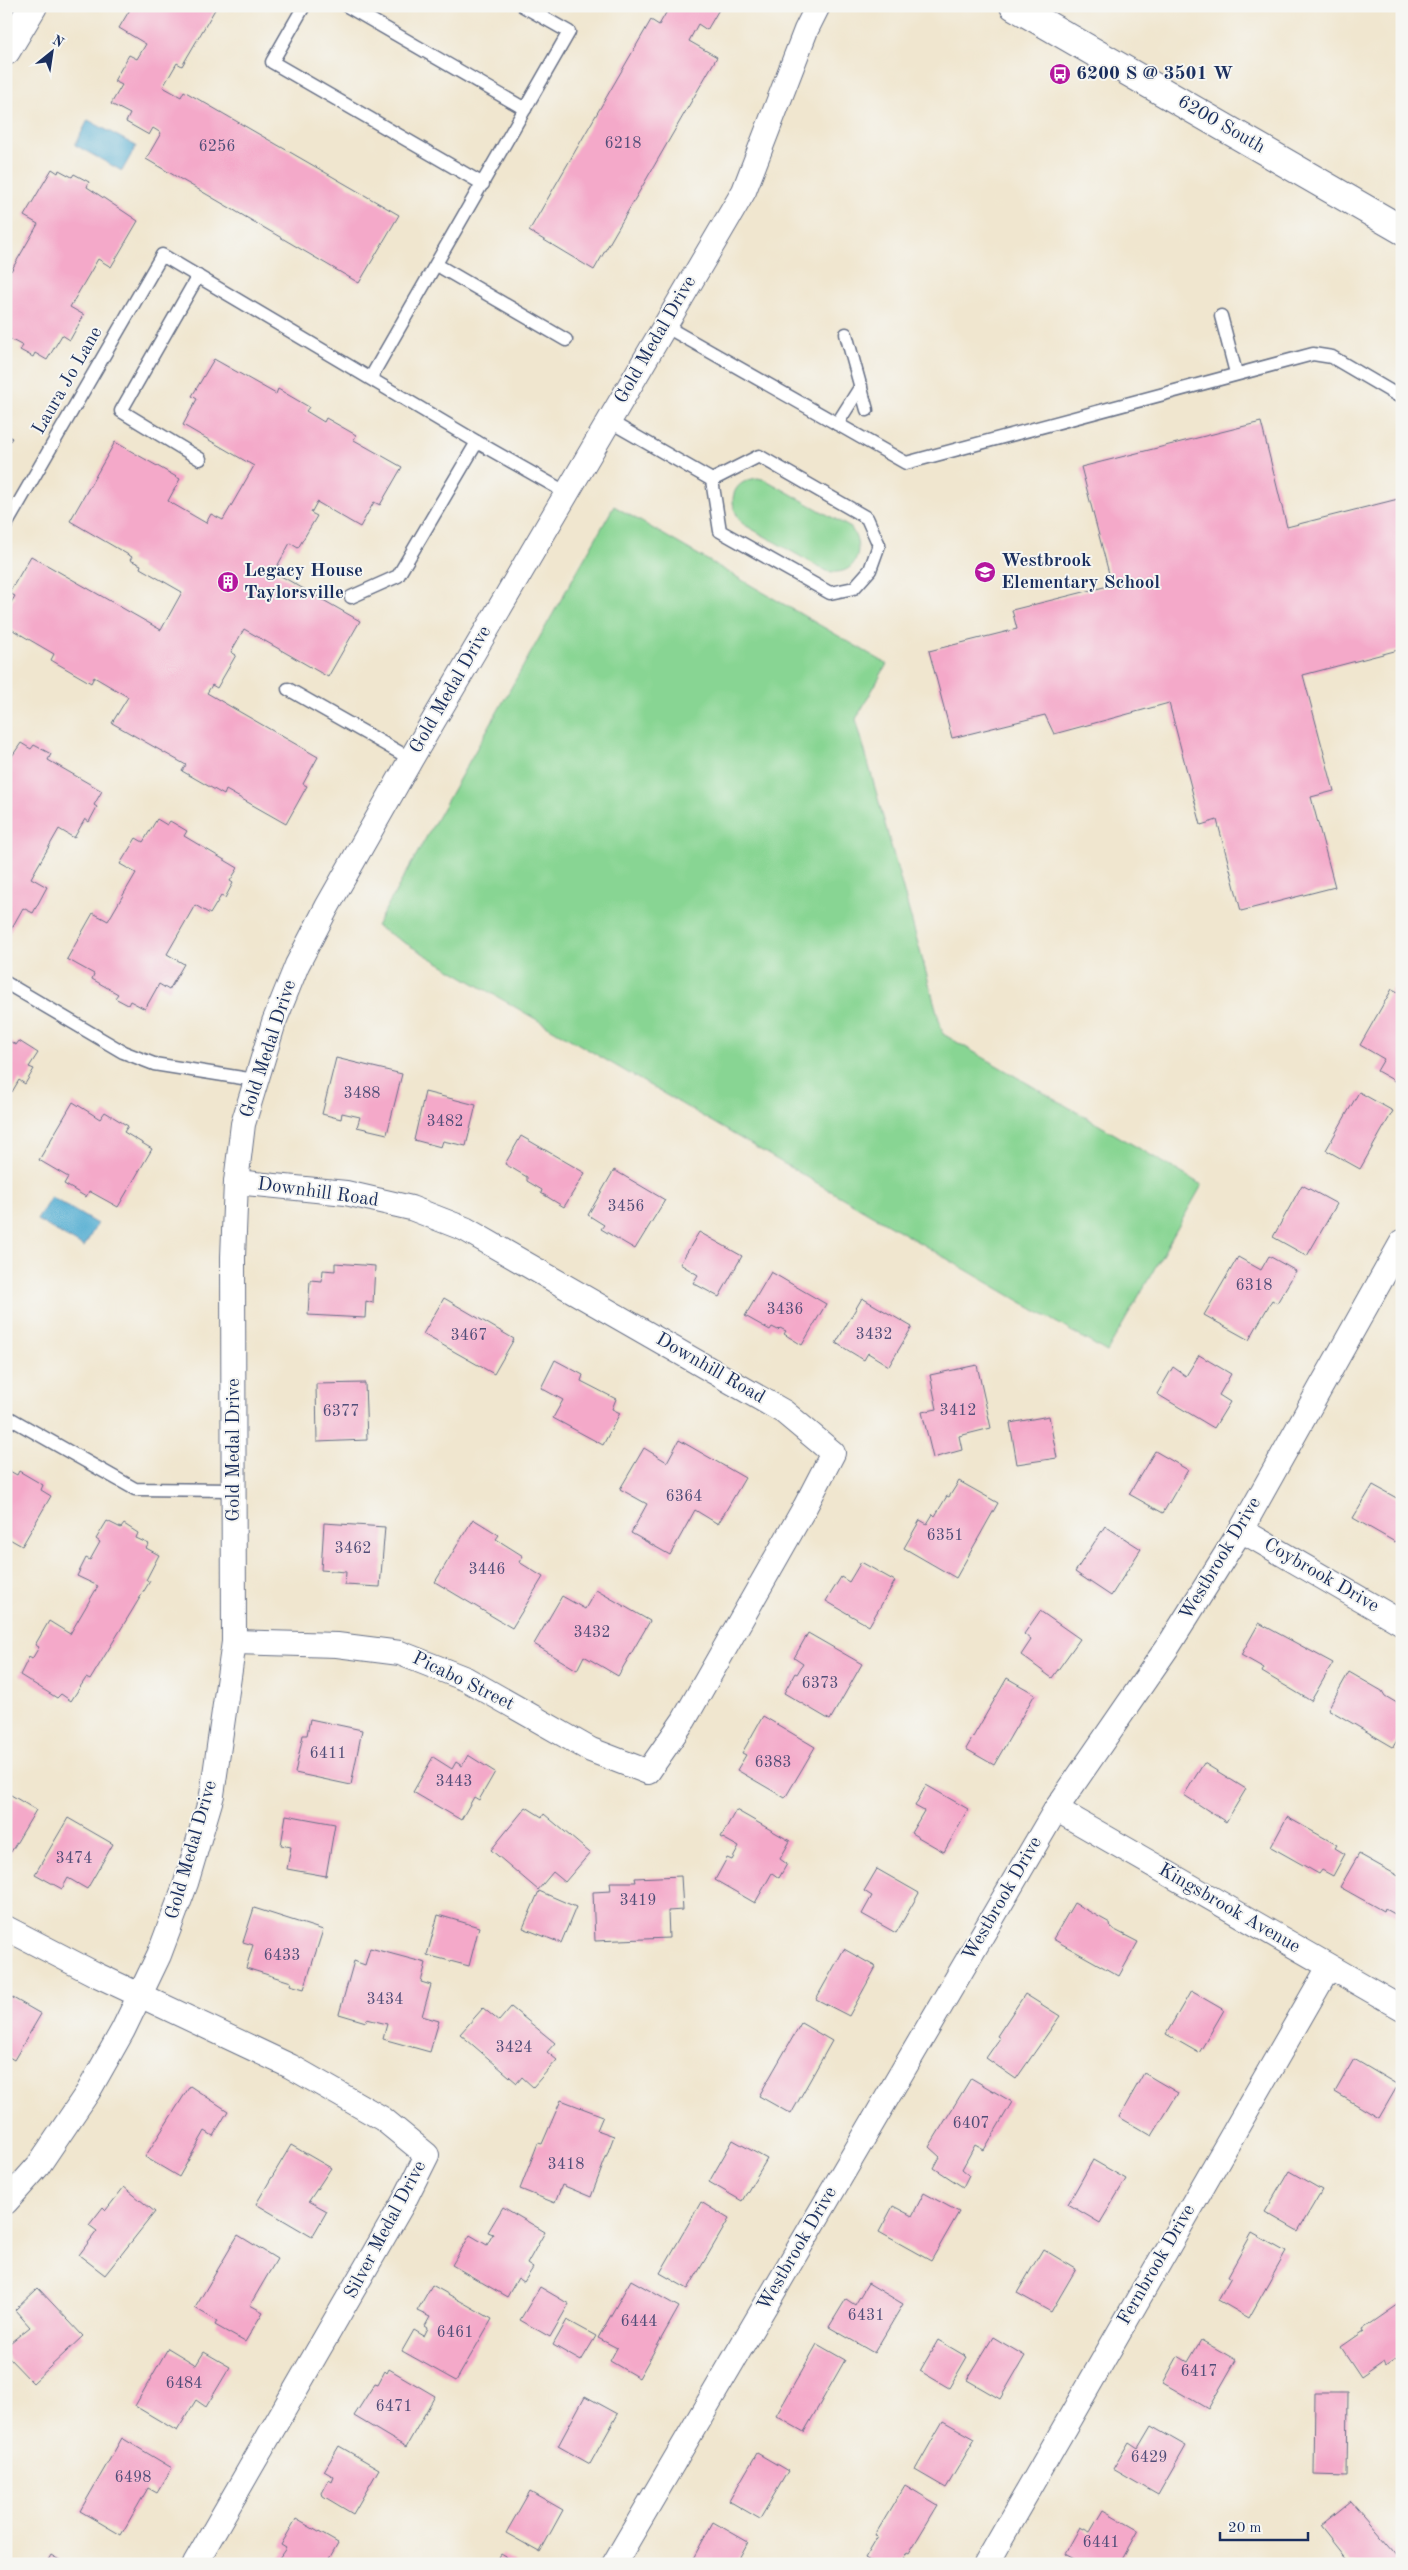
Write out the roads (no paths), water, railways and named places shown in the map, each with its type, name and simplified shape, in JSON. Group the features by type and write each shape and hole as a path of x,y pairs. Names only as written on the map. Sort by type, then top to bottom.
{"main road":[{"path":"6,52 33,6"},
{"name":"6200 South","path":"1014,6 1402,230"}],"street":[{"name":"Gold Medal Drive","path":"6,2202 38,2166 88,2092 140,1995 159,1955 186,1883 212,1795 234,1642 233,1256 236,1182 243,1124 274,1022 297,965 411,759 744,191 806,30 818,6"},
{"name":"Downhill Road","path":"236,1182 346,1193 411,1208 465,1229 784,1412 833,1453 805,1507 684,1720 648,1772"},
{"name":"Westbrook Drive","path":"614,2564 1056,1809 1169,1645 1241,1530 1402,1242"},
{"name":"Coybrook Drive","path":"1241,1530 1402,1623"},
{"name":"Picabo Street","path":"234,1642 337,1646 400,1653 466,1679 591,1750 648,1772"},
{"name":"Kingsbrook Avenue","path":"1056,1809 1402,2008"},
{"path":"6,1928 33,1944 140,1995"},
{"name":"Fernbrook Drive","path":"986,2564 1329,1966"},
{"name":"Silver Medal Drive","path":"140,1995 290,2066 383,2119 427,2155 403,2204 195,2564"}],"lane":[{"path":"304,6 272,62 483,184"},
{"path":"347,6 525,109"},
{"path":"372,377 569,32 523,6"},
{"name":"Laura Jo Lane","path":"6,525 162,254 198,276"},
{"path":"437,265 566,340"},
{"path":"200,459 121,411 198,276 372,377 476,442 567,492"},
{"path":"1221,316 1236,373"},
{"path":"665,326 906,463 1236,373 1313,354 1323,354 1332,357 1402,398"},
{"path":"846,334 867,410"},
{"path":"837,424 861,386"},
{"path":"609,421 712,480"},
{"path":"351,597 398,576 476,442"},
{"path":"759,456 866,518 879,545 870,570 854,588 830,593 720,531 712,480 759,456"},
{"path":"288,689 411,759"},
{"path":"6,983 123,1052 154,1064 255,1080"},
{"path":"6,1416 135,1488 234,1490"}],"water":[{"path":"88,120 136,146 122,171 75,145"},
{"path":"51,1197 97,1224 84,1247 37,1220"}],"place":[{"name":"6200 S @ 3501 W","path":"1060,74"},
{"name":"Westbrook Elementary School","path":"985,572"},
{"name":"Legacy House Taylorsville","path":"228,582"}]}
